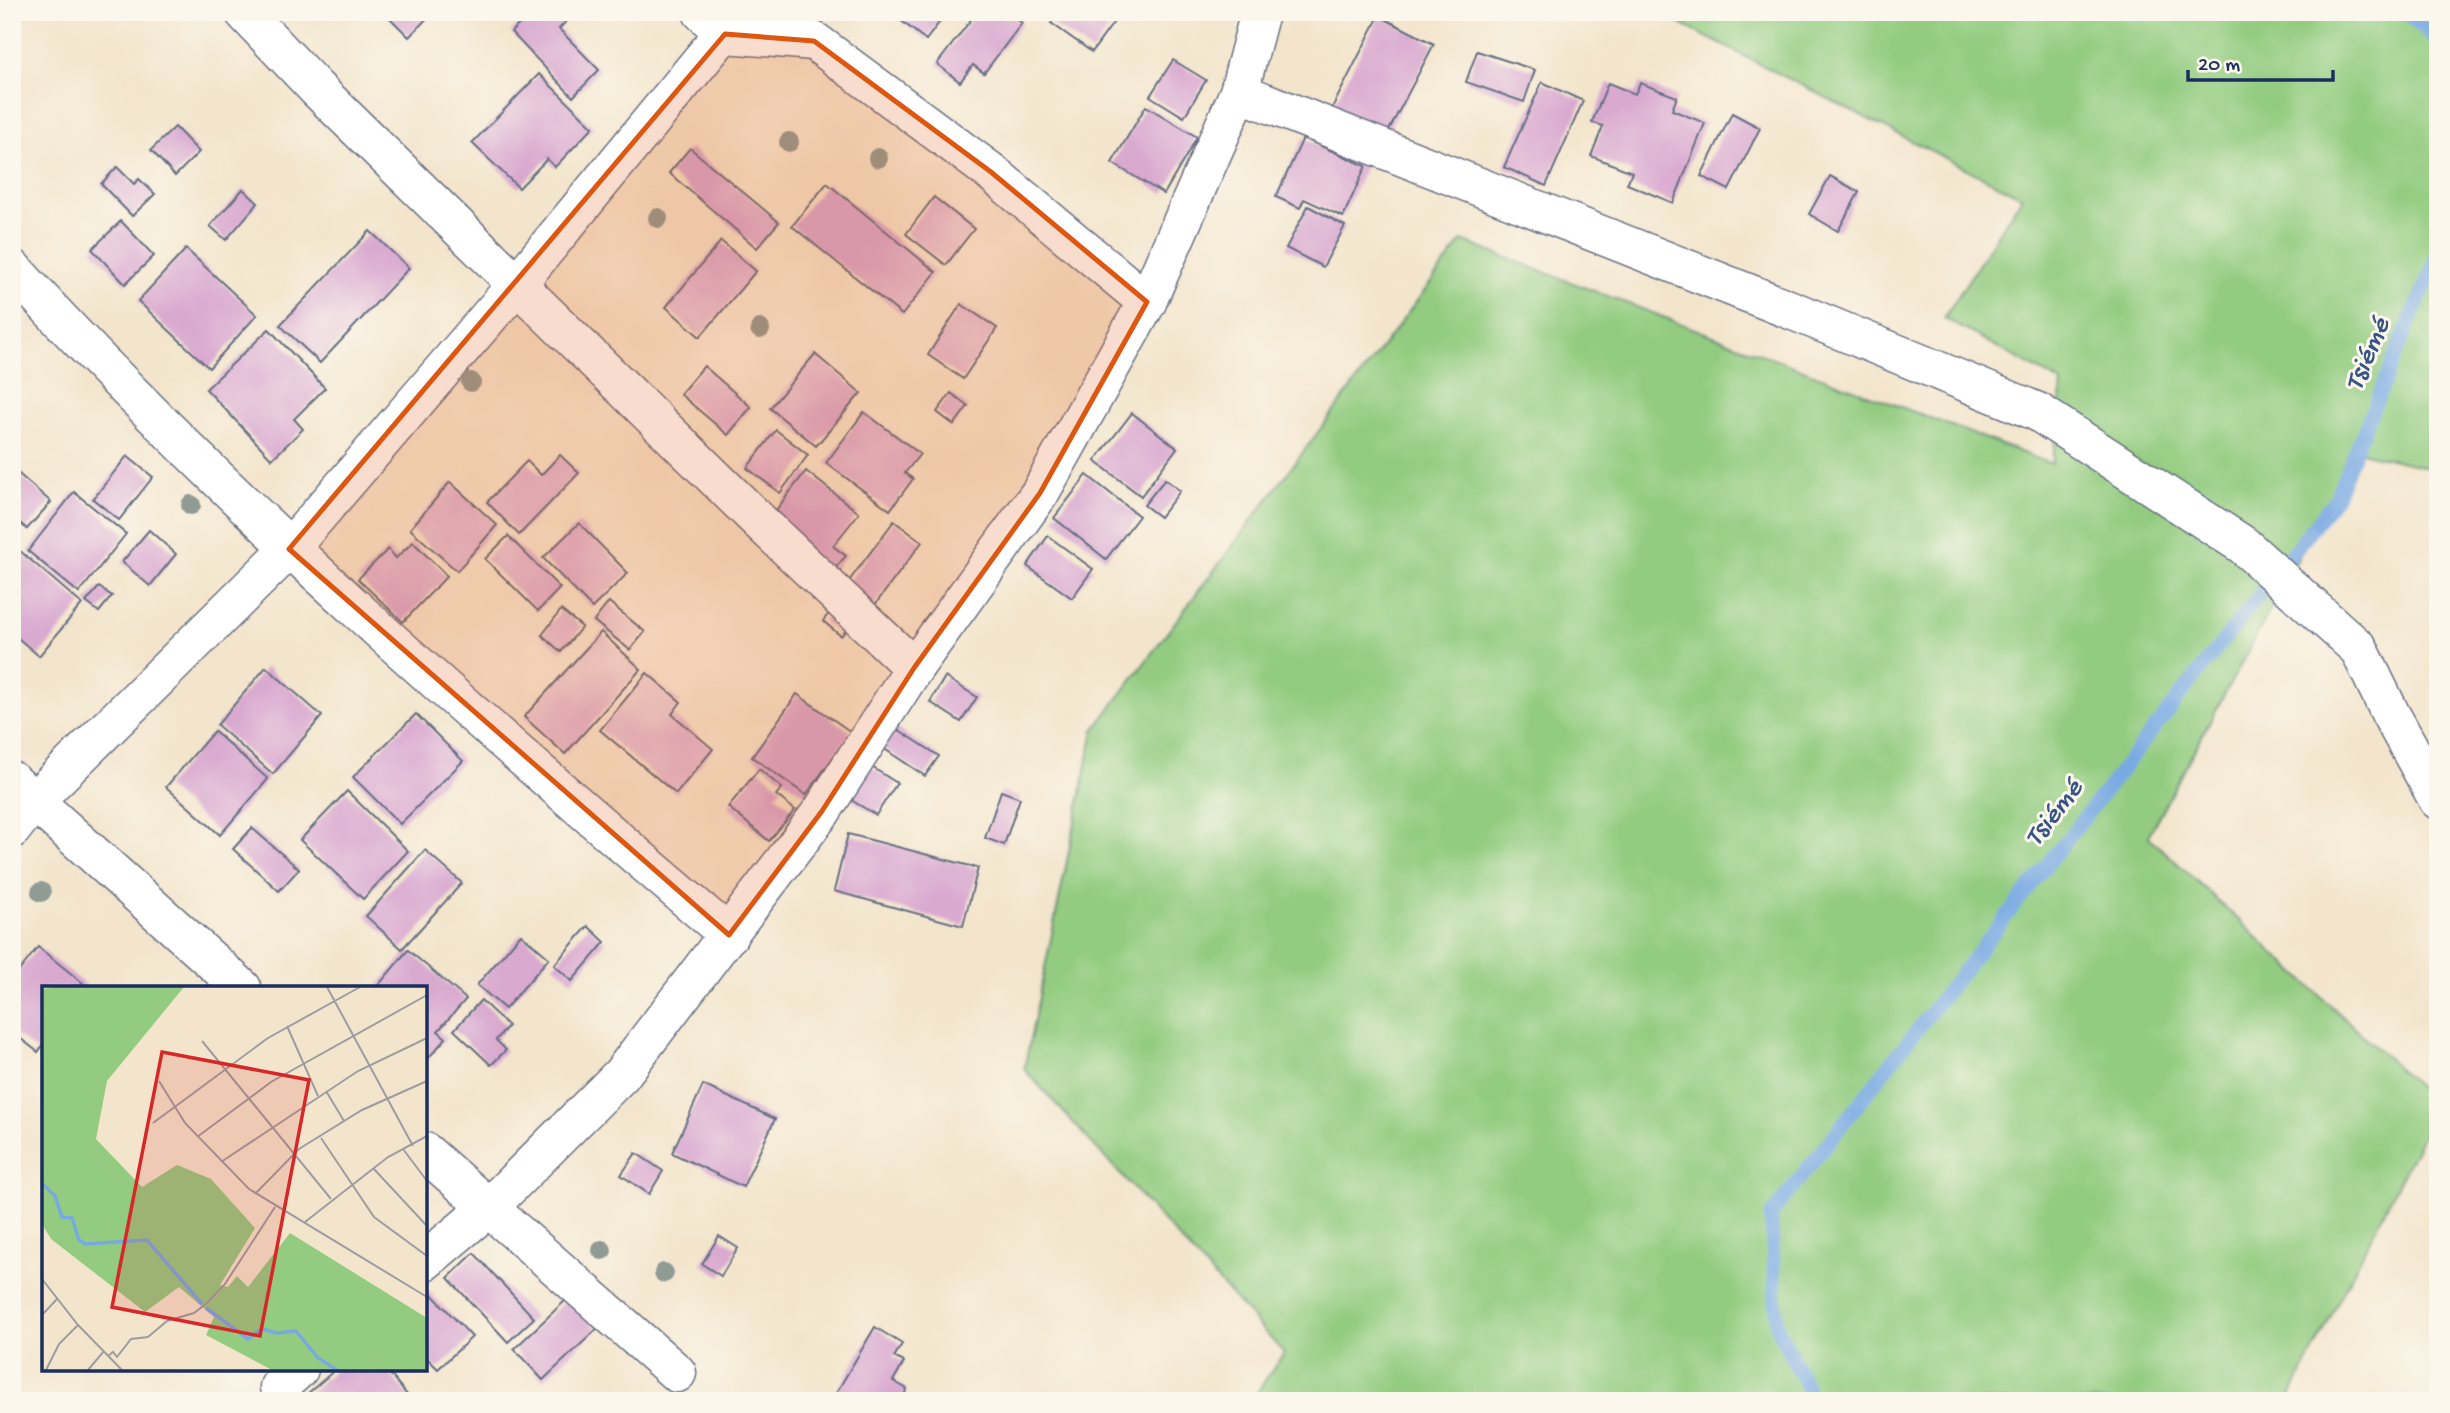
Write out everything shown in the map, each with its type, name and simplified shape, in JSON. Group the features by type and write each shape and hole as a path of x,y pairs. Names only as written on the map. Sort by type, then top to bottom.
{"street":[{"path":"244,12 517,284 914,668"},
{"path":"427,1259 488,1208 621,1075 822,811 914,668 1040,493 1147,302 1238,92 1260,12"},
{"path":"240,986 19,804 289,549 517,284 722,19 814,41 991,172 1147,302"},
{"path":"1238,92 1801,314 2038,412 2243,545 2359,649 2390,713 2438,800"},
{"path":"12,268 88,350 289,549 522,758 729,935"},
{"path":"427,1154 677,1373"}],"highlighted area":[{"path":"725,34 814,41 991,172 1147,302 1040,493 914,668 822,811 729,935 289,549"}],"green space":[{"path":"1657,12 2438,12 2438,470 2356,451 2148,836 2438,1105 2288,1401 1251,1401 1284,1353 1024,1069 1094,730 1462,241 2052,464 2062,383 1944,318 2022,197"}],"building":[{"path":"384,12 433,12 409,37"},
{"path":"532,12 566,12 570,17 559,29 599,70 573,97 511,32"},
{"path":"890,12 947,12 926,40"},
{"path":"977,12 1007,12 1022,23 984,73 973,65 960,82 937,64"},
{"path":"1058,12 1121,12 1092,52 1051,23"},
{"path":"1379,16 1434,44 1386,136 1332,108"},
{"path":"1477,51 1535,70 1524,102 1466,82"},
{"path":"1173,60 1206,80 1184,117 1150,96"},
{"path":"539,74 593,127 555,167 547,159 519,188 472,143"},
{"path":"1542,82 1583,101 1546,186 1504,167"},
{"path":"1608,83 1635,94 1640,83 1677,97 1672,110 1705,123 1673,203 1627,184 1632,172 1591,156 1603,126 1592,122"},
{"path":"1146,106 1197,137 1164,194 1112,163"},
{"path":"1732,113 1760,128 1729,190 1701,176"},
{"path":"175,127 199,152 175,176 151,150"},
{"path":"1303,138 1366,166 1343,217 1304,199 1300,208 1276,197"},
{"path":"690,148 779,222 757,248 669,173"},
{"path":"117,167 134,184 139,179 155,194 132,216 101,184"},
{"path":"1830,176 1859,192 1838,231 1809,214"},
{"path":"827,183 936,272 902,315 792,226"},
{"path":"243,189 258,203 226,240 210,226"},
{"path":"934,197 974,229 946,265 906,234"},
{"path":"1308,206 1345,226 1323,267 1286,248"},
{"path":"121,221 154,256 125,284 92,249"},
{"path":"370,231 409,268 320,363 280,325"},
{"path":"721,241 756,271 700,337 666,307"},
{"path":"186,249 257,315 209,368 138,301"},
{"path":"961,304 997,328 963,379 928,355"},
{"path":"269,329 325,388 294,419 303,429 272,459 206,389"},
{"path":"815,354 861,393 816,446 770,408"},
{"path":"704,366 751,407 728,435 680,394"},
{"path":"951,393 968,406 954,425 937,412"},
{"path":"864,412 920,454 905,473 913,479 890,510 826,463"},
{"path":"1132,413 1177,448 1141,496 1095,461"},
{"path":"776,430 808,455 780,493 747,468"},
{"path":"560,455 579,473 519,535 487,502 527,461 541,475"},
{"path":"127,456 153,477 119,520 93,499"},
{"path":"12,468 51,502 27,529 12,516"},
{"path":"806,471 859,513 833,546 846,556 827,577 767,522"},
{"path":"1087,475 1139,516 1106,559 1054,518"},
{"path":"1165,479 1180,491 1160,517 1144,505"},
{"path":"450,482 497,525 457,571 410,529"},
{"path":"74,492 126,534 79,593 28,551"},
{"path":"894,521 922,542 871,610 843,589"},
{"path":"579,523 628,573 592,608 543,558"},
{"path":"149,530 176,554 150,586 122,562"},
{"path":"508,536 560,588 538,611 485,559"},
{"path":"1048,536 1093,569 1072,598 1027,566"},
{"path":"413,542 447,576 403,622 358,579 388,549 396,558"},
{"path":"19,550 82,604 39,656 12,633 12,557"},
{"path":"99,587 112,596 99,612 86,602"},
{"path":"609,602 645,632 630,650 594,621"},
{"path":"837,603 856,619 841,636 823,621"},
{"path":"561,610 582,627 561,652 542,635"},
{"path":"601,632 641,669 565,754 524,717"},
{"path":"266,667 322,716 273,774 217,725"},
{"path":"647,673 681,702 672,714 713,749 676,794 600,730"},
{"path":"945,677 977,697 961,722 930,702"},
{"path":"797,694 851,732 806,795 752,757"},
{"path":"416,714 463,761 400,824 353,777"},
{"path":"896,728 939,756 925,776 883,748"},
{"path":"214,731 268,779 220,835 166,787"},
{"path":"867,764 897,783 876,815 846,797"},
{"path":"759,769 782,788 776,795 795,810 769,841 728,807"},
{"path":"347,791 408,851 363,899 300,840"},
{"path":"1001,791 1020,798 1004,845 985,838"},
{"path":"252,828 299,869 279,891 233,849"},
{"path":"848,834 978,868 963,926 834,891"},
{"path":"425,850 462,883 402,949 366,916"},
{"path":"588,926 605,942 572,981 554,965"},
{"path":"521,934 549,958 505,1009 477,985"},
{"path":"38,947 87,986 42,986 42,1047 38,1052 12,1032 12,980"},
{"path":"408,950 466,999 438,1031 446,1038 427,1060 427,986 378,986"},
{"path":"481,1000 508,1026 496,1040 506,1050 491,1065 454,1030"},
{"path":"703,1085 775,1119 743,1187 672,1153"},
{"path":"636,1153 663,1171 649,1194 621,1175"},
{"path":"719,1236 738,1248 721,1276 702,1264"},
{"path":"474,1253 534,1318 508,1342 448,1278"},
{"path":"427,1289 472,1337 438,1369 427,1358"},
{"path":"568,1298 597,1329 543,1380 514,1349"},
{"path":"875,1327 902,1344 894,1357 904,1362 893,1381 907,1389 901,1401 844,1401 835,1395"},
{"path":"334,1371 388,1371 412,1401 299,1401"}],"waterway":[{"name":"Tsiémé","path":"2405,12 2438,41"},
{"name":"Tsiémé","path":"1813,1401 1777,1326 1771,1215 2335,499 2438,255"}]}
